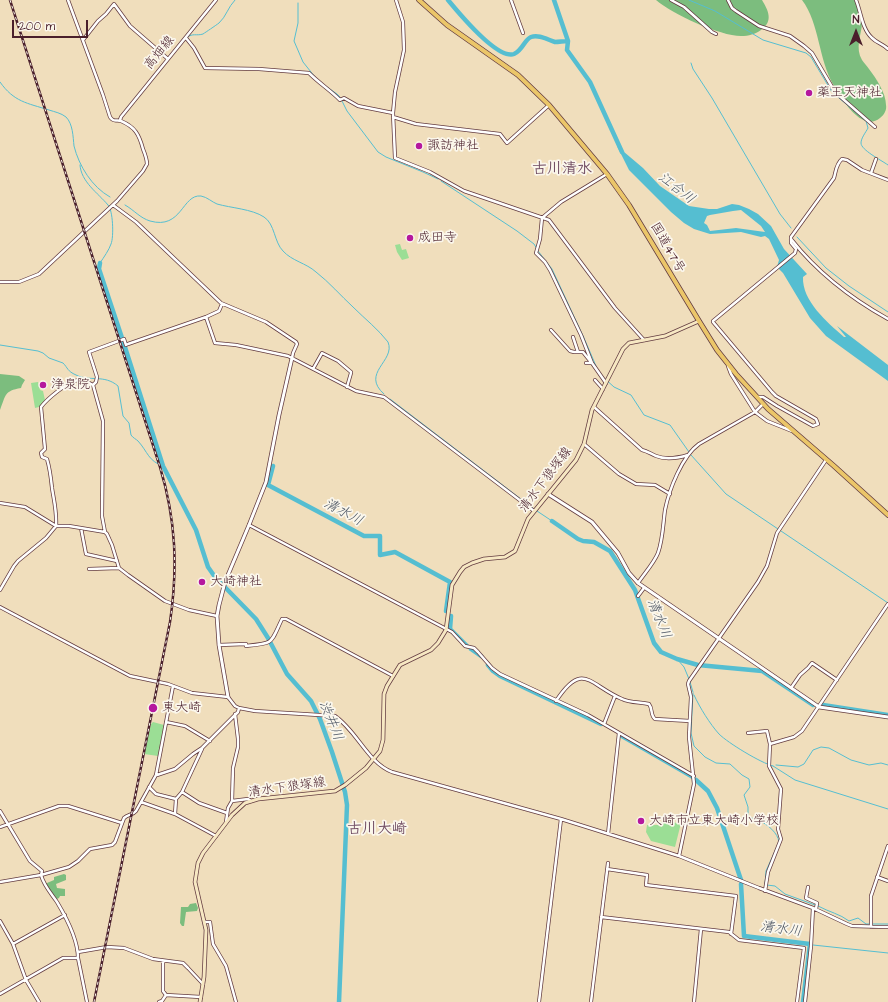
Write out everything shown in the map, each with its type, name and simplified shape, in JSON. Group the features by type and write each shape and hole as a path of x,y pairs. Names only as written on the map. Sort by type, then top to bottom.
{"highway":[{"name":"国道47号","path":"419,0 447,25 518,75 549,105 607,174 643,227 699,321 728,364 763,404 888,514"}],"main road":[{"name":"清水下狼塚線","path":"200,1002 203,984 206,936 205,922 196,889 195,875 200,858 226,822 240,806 251,801 330,792 343,786 375,759 382,747 384,694 393,676 400,665 434,648 446,630 452,585 460,572 468,564 477,561 505,557 512,554 517,548 525,524 576,460 584,444 592,410 626,345 665,336 699,321"}],"street":[{"path":"0,282 19,282 39,274 111,207 143,171 147,164 138,134 131,126 120,120 115,121 110,117 68,0"},
{"name":"高畑線","path":"120,120 216,0"},
{"path":"396,0 403,22 404,50 395,94 393,113 395,158 430,172 464,191 542,218 552,223 615,308 644,340"},
{"path":"511,0 523,33"},
{"path":"671,0 684,7 716,34"},
{"path":"728,0 732,8 759,26 790,36 804,46 812,53 835,92 876,127"},
{"path":"856,0 867,31 872,38 888,49"},
{"path":"83,41 98,21 114,4 130,26 168,59"},
{"path":"186,38 194,48 205,68 308,72 340,100 344,98 358,106 393,113"},
{"path":"393,117 416,124 500,134 507,143 549,105"},
{"path":"756,397 763,397 813,426 818,424 816,419 776,396 772,392 713,322 714,319 795,253 796,249 791,243 791,239 834,178 836,167 840,160 844,159 888,180"},
{"path":"871,173 876,159"},
{"path":"592,363 577,326 550,270 545,262 536,253 540,239 542,218 561,202 607,174"},
{"path":"111,207 136,222 222,304 266,322 297,344 293,353 280,408 266,482 223,589 217,616 219,645 228,697 235,706 255,711 332,715 343,722 383,768 392,772 447,786 679,856 765,891 815,907 852,926 871,925 888,927"},
{"path":"791,239 816,266 840,286 874,311 888,319"},
{"path":"217,616 189,610 165,601 128,576 119,568 112,545 105,532 102,516 104,421 93,385 96,379 89,354 90,351 124,339 126,345 206,317 219,312 222,304"},
{"path":"206,317 214,343 250,348 288,356 356,391 384,397 535,510"},
{"path":"551,330 570,351 584,352 607,382"},
{"path":"573,337 578,352"},
{"path":"314,369 322,353 338,361 351,372 347,387"},
{"path":"586,363 592,363"},
{"path":"728,364 731,374 755,412 767,421 794,432"},
{"path":"0,590 14,566 22,557 46,538 56,526 57,511 51,472 47,459 42,457 41,453 45,449 41,408 53,396 77,380 85,381 93,385"},
{"path":"595,380 603,389"},
{"path":"638,583 658,554 662,538 665,509 676,476 689,453 699,444 755,412 763,404"},
{"path":"594,407 642,450 655,456 668,458 689,453"},
{"path":"584,444 619,474 636,484 655,485 670,494"},
{"path":"679,856 694,784 689,737 691,697 688,684 758,582 767,566 779,529 827,459"},
{"path":"548,494 592,522 618,553 629,573 644,588 819,707 888,717"},
{"path":"0,503 25,507 56,526 69,526 105,532"},
{"path":"249,525 454,634 465,646 474,648 492,668 500,674 604,724 694,776"},
{"path":"81,528 86,554 117,561"},
{"path":"89,569 119,568"},
{"path":"638,596 644,588"},
{"path":"770,744 778,743 802,731 888,604"},
{"path":"0,607 130,676 173,686 192,693 228,697"},
{"path":"219,645 246,644 246,646 268,643 272,641 282,619 286,619 393,676"},
{"path":"791,688 800,675 812,663 837,680"},
{"path":"556,701 564,688 576,679 590,680 615,696 625,700 649,704 651,707 652,716 655,719 690,721"},
{"path":"0,882 42,875 73,865 90,849 112,845 122,823 127,816 134,814 156,775 173,686"},
{"path":"604,724 615,696"},
{"path":"156,775 175,769 202,748 239,708"},
{"path":"226,822 228,808 232,801 233,768 238,747 235,714"},
{"path":"166,722 191,729 210,741"},
{"path":"748,732 766,731 770,744 769,765 781,789 778,829 781,839 768,872 765,891"},
{"path":"608,834 619,733"},
{"path":"174,814 176,799 182,792 202,748"},
{"path":"149,787 156,794 176,799"},
{"path":"182,792 199,803 227,814"},
{"path":"232,801 248,799 251,801"},
{"path":"141,802 174,814 216,836"},
{"path":"0,827 59,806 68,806 122,823"},
{"path":"0,810 7,825 30,861 42,871 45,886 69,923 78,952 87,1002"},
{"path":"539,1002 561,820"},
{"path":"871,925 870,896 888,846"},
{"path":"591,1002 608,863"},
{"path":"607,869 647,875 646,885 736,896 731,934"},
{"path":"877,877 888,881"},
{"path":"805,1002 815,907 817,902 806,898 808,887"},
{"path":"13,944 65,915"},
{"path":"602,917 729,932 739,940 804,948 797,1002"},
{"path":"0,921 13,944 26,980 39,1002"},
{"path":"205,922 210,922 212,926 213,944 226,966 236,1002"},
{"path":"694,1002 701,929"},
{"path":"78,952 120,947 147,957 183,964 203,984"},
{"path":"0,994 63,958 78,958"},
{"path":"163,961 163,991 166,995"},
{"path":"166,995 201,997"},
{"path":"159,1002 166,995"}],"green space":[{"path":"656,0 762,0 768,12 769,19 765,27 754,34 744,36 732,35 684,18 663,6"},
{"path":"802,0 857,0 862,21 859,42 860,56 877,81 886,100 886,111 880,118 873,121 866,121 860,118 842,99 829,76 816,31 808,9"},
{"path":"400,244 402,250 406,249 409,258 402,260 395,245"},
{"path":"0,374 19,376 25,380 21,388 6,394 0,410"},
{"path":"38,382 40,390 43,391 45,400 39,407 35,408 31,383"},
{"path":"153,722 164,725 158,756 144,754 151,724"},
{"path":"658,822 681,823 675,847 651,841 646,832 647,825 658,825"},
{"path":"64,874 66,875 66,880 56,884 57,888 65,889 65,896 60,896 57,899 47,886 47,883 54,880 54,877"},
{"path":"196,903 198,908 197,911 186,912 184,926 182,926 180,923 181,907 188,907 190,904"}],"water":[{"path":"617,146 643,168 660,186 689,206 717,209 732,204 739,205 758,214 771,226 784,249 807,274 803,277 804,286 811,303 823,318 844,337 846,337 837,326 888,365 888,381 826,336 810,318 783,273 777,267 779,260 769,239 765,236 761,237 741,232 710,234 694,229 671,212 629,170","holes":["741,210 761,226 765,232 736,228 710,231 704,223 707,216"]}],"waterway":[{"path":"188,37 191,35 203,34 219,23 235,0"},
{"path":"448,0 478,34 498,50 507,54 514,54 529,38 534,36 555,42 568,41"},
{"name":"江合川","path":"554,0 568,41 567,50 590,82 622,152"},
{"path":"689,0 715,11 763,40 806,53 811,57 832,92 866,121 868,128 861,143 864,149 888,165"},
{"path":"298,3 298,23 294,41 303,62 315,77"},
{"path":"691,63 693,69 712,98 780,214 791,228"},
{"path":"0,82 5,89 16,98 62,114 66,117 71,127 74,146 79,161 97,188 110,197"},
{"path":"327,87 340,97"},
{"path":"342,101 347,111 378,152 386,157 438,179"},
{"path":"80,165 83,177 108,205 111,212 112,241 100,263"},
{"path":"441,181 517,231 534,244 537,249"},
{"path":"125,205 146,220 161,222 169,221 175,217 190,200 201,196 217,204 248,210 264,217 268,220 283,251 308,266 321,276 376,328 388,342 389,349 377,373 376,380 378,387 384,394"},
{"path":"797,237 826,268 849,286 888,312"},
{"path":"538,251 552,269 596,366"},
{"name":"清水川","path":"100,263 99,269 122,338"},
{"name":"渋井川","path":"123,341 163,466 196,530 208,567 215,577 256,619 287,674 311,701 320,719 332,752 345,792 347,805 339,1002"},
{"path":"0,345 38,351 49,358 63,363 73,374 81,377 102,379 113,382 118,386 123,416 129,423 131,435 138,441 154,462 163,466"},
{"path":"604,378 614,387 631,395 644,415 670,425 689,452"},
{"path":"390,399 534,509"},
{"path":"691,455 726,494 888,603"},
{"name":"清水川","path":"273,466 268,485 364,536 380,536 380,555 395,552 450,582 446,611"},
{"path":"537,511 552,521"},
{"name":"清水川","path":"552,521 578,539 594,542 610,551 635,590 654,643 661,652 677,659 698,665 762,671 813,705"},
{"name":"清水川","path":"451,616 450,629 467,646"},
{"name":"清水川","path":"471,649 481,656"},
{"path":"677,659 684,667 689,679"},
{"name":"清水川","path":"488,665 500,676 601,724"},
{"path":"690,682 693,692"},
{"path":"693,693 691,733 694,746 705,757 716,763 730,764 749,779 750,787 744,795 748,807 748,816 766,824 772,829 778,839 779,842 766,871 765,884"},
{"path":"694,695 705,716 719,734 745,752 773,766"},
{"name":"清水川","path":"823,705 888,715"},
{"name":"清水川","path":"622,736 693,777"},
{"path":"776,765 798,767 804,764 813,750 821,747 829,748 851,760 869,765 881,763 888,765"},
{"path":"773,766 795,780 888,809"},
{"name":"清水川","path":"696,780 708,791 717,808 741,880"},
{"name":"清水川","path":"741,884 744,936 810,944 803,1002"},
{"path":"767,885 775,886 785,894 815,905"},
{"path":"818,906 849,921 858,918 866,924 888,924"},
{"path":"813,945 888,953"}],"railway":[{"path":"10,0 160,467 169,506 174,544 175,563 173,602 170,622 94,1002"}],"place":[{"name":"薬王天神社","path":"809,93"},
{"name":"諏訪神社","path":"419,146"},
{"name":"成田寺","path":"410,238"},
{"name":"浄泉院","path":"43,385"},
{"name":"大崎神社","path":"202,582"},
{"name":"東大崎","path":"153,708"},
{"name":"大崎市立東大崎小学校","path":"641,821"}],"district":[{"name":"古川清水","path":"562,170"},
{"name":"古川大崎","path":"377,830"}]}
